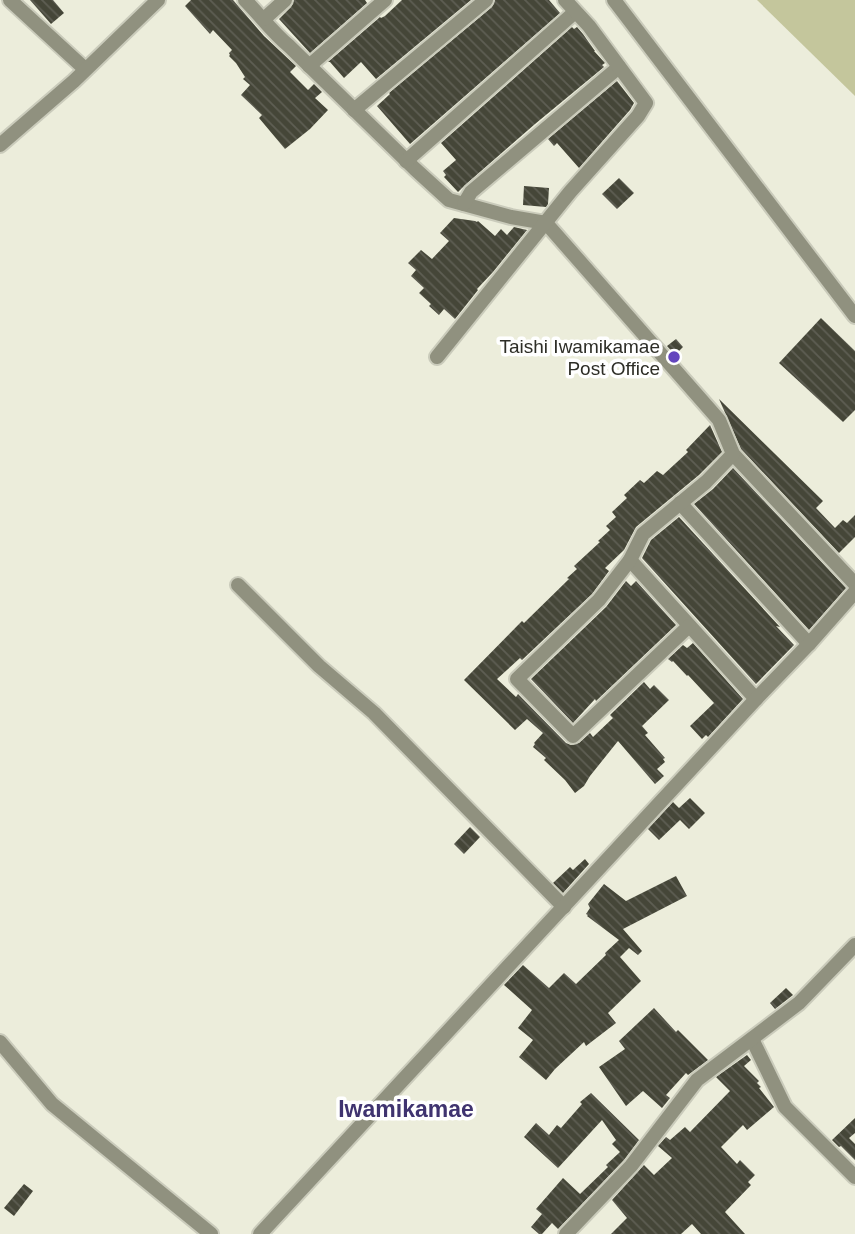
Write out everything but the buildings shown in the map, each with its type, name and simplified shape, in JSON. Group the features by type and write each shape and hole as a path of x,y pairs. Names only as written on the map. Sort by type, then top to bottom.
{"street":[{"path":"10,0 85,69"},
{"path":"0,145 158,0"},
{"path":"245,0 275,35 449,200 512,218 546,223 719,421 733,454 855,584"},
{"path":"264,19 285,0"},
{"path":"309,66 385,0"},
{"path":"354,110 486,0"},
{"path":"437,358 570,192 638,116 646,103 589,26 565,0"},
{"path":"614,0 855,316"},
{"path":"406,161 575,12"},
{"path":"464,204 471,192 619,67"},
{"path":"689,626 573,736 517,679 598,600 629,560 643,534 706,482 733,454"},
{"path":"680,503 809,644"},
{"path":"629,560 756,699"},
{"path":"238,585 319,666 374,713 564,908"},
{"path":"260,1234 855,592"},
{"path":"566,1234 631,1166 697,1080 799,1003 855,945"},
{"path":"752,1038 785,1107 855,1177"},
{"path":"0,1041 52,1104 211,1234"}],"green space":[{"path":"757,0 855,0 855,96"}],"place":[{"name":"Taishi Iwamikamae Post Office","path":"674,357"}],"district":[{"name":"Iwamikamae","path":"406,1109"}]}
